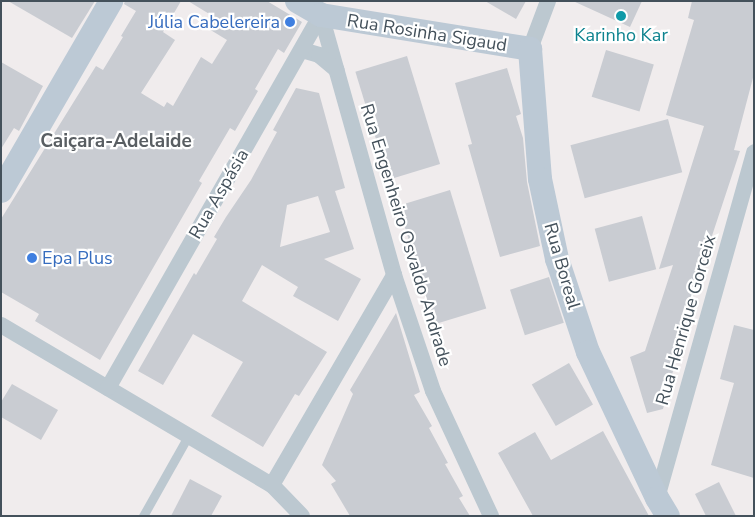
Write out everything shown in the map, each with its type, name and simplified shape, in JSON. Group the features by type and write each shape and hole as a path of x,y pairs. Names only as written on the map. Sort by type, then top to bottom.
{"street":[{"path":"1,191 111,1"},
{"name":"Rua Rosinha Sigaud","path":"297,1 530,49"},
{"name":"Rua Boreal","path":"548,1 530,49 540,179 557,259 588,352 663,507"},
{"name":"Rua Aspásia","path":"108,388 326,8"},
{"name":"Rua Engenheiro Osvaldo Andrade","path":"326,8 337,70 394,275 433,391 491,516"},
{"path":"302,50 318,55 337,70"},
{"name":"Rua Henrique Gorceix","path":"663,507 754,152"},
{"path":"272,485 394,275"},
{"path":"1,325 272,485 302,516"}],"lane":[{"path":"143,516 188,436"}],"building":[{"path":"8,1 95,1 72,38"},
{"path":"125,1 181,1 163,32 175,40 141,93 164,107 167,102 173,106 201,57 212,64 227,40 204,26 211,15 188,1 267,1 302,22 284,53 278,49 255,89 258,91 235,131 230,128 199,181 202,183 100,360 35,321 39,314 1,292 1,219 96,66 103,70 123,37 121,36 136,11 124,4"},
{"path":"485,1 526,1 516,19"},
{"name":"Karinho Kar","path":"573,1 642,1 630,27"},
{"path":"692,1 754,1 754,74 734,150 740,151 674,351 678,352 663,409 647,413 630,357 645,351 673,265 659,269 704,126 666,115 694,20 688,18"},
{"path":"606,50 654,65 639,111 592,97"},
{"path":"407,56 440,164 388,180 355,72"},
{"path":"1,62 43,86 19,131 14,128 1,149"},
{"path":"507,68 521,114 516,116 523,138 527,182 540,246 500,257 468,145 472,144 455,83"},
{"path":"296,88 319,93 345,188 335,191 354,249 324,259 361,279 338,321 293,296 298,287 262,265 242,301 327,352 299,396 295,394 263,447 211,416 243,362 193,334 163,385 138,371 194,273 196,275 217,239 214,237 251,180 277,132 273,130","holes":["318,196 330,232 280,247 287,205"]},
{"path":"668,119 682,172 585,198 570,145"},
{"path":"450,190 486,309 435,324 398,206"},
{"path":"642,216 656,269 609,282 595,229"},
{"path":"549,277 564,323 525,335 510,290"},
{"path":"396,313 420,392 414,395 432,426 429,428 448,463 445,464 463,496 459,498 470,516 350,516 331,484 336,481 322,465 353,394 350,390"},
{"path":"734,325 754,330 754,478 711,465 734,383 720,379"},
{"path":"569,363 593,405 556,426 532,384"},
{"path":"12,384 58,410 41,440 1,417 1,402"},
{"path":"603,431 649,516 533,516 498,453 535,432 551,460"},
{"path":"190,479 222,496 211,516 171,516"},
{"path":"719,482 736,516 706,516 695,494"}],"place":[{"name":"Karinho Kar","path":"621,16"},
{"name":"Júlia Cabelereira","path":"290,22"},
{"name":"Epa Plus","path":"32,258"}],"district":[{"name":"Caiçara-Adelaide","path":"116,142"}]}
